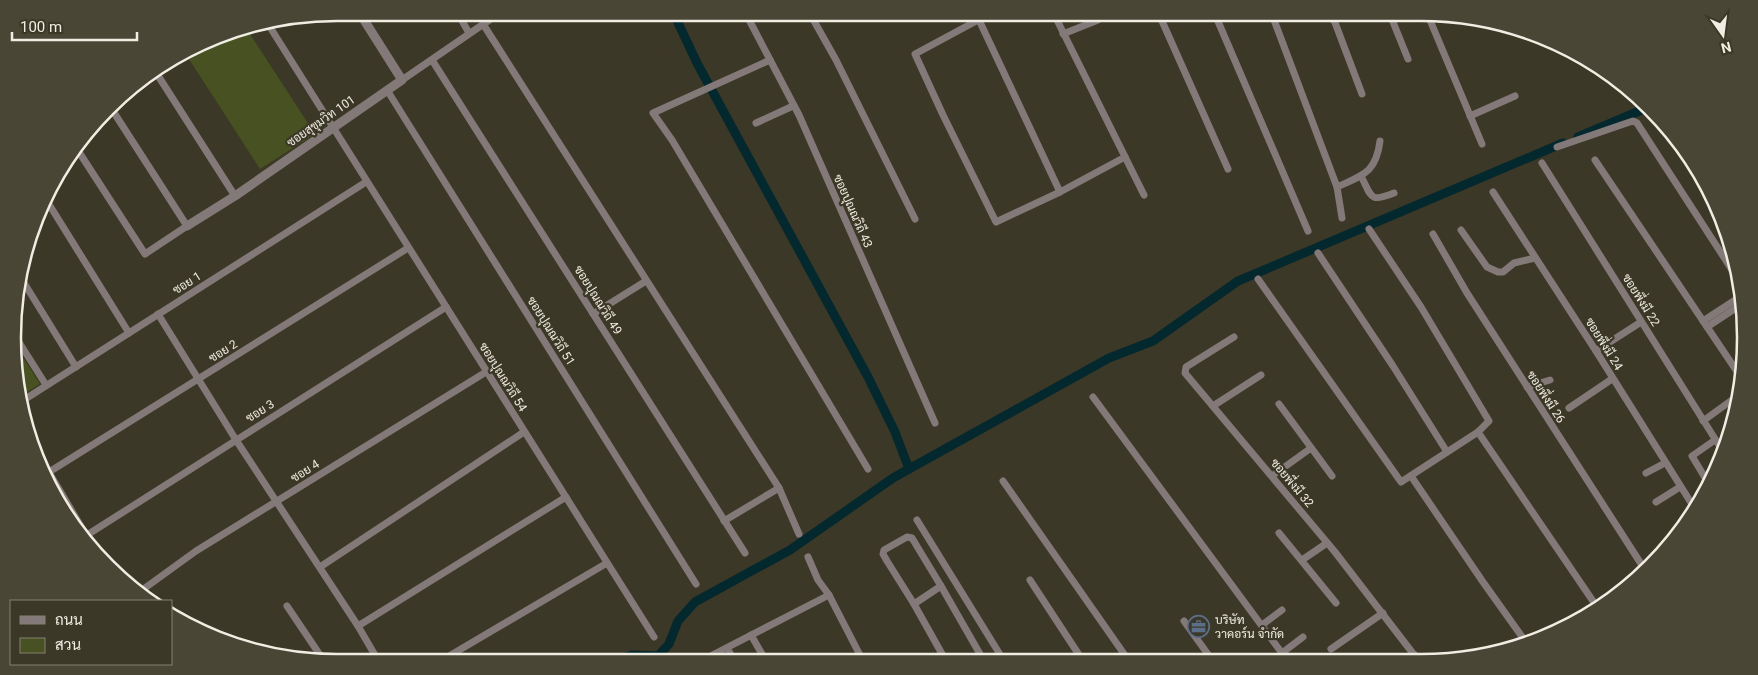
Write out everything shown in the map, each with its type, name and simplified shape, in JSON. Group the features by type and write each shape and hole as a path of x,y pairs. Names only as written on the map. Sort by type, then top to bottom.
{"street":[{"path":"365,21 402,80 488,21"},
{"path":"463,21 469,33"},
{"name":"ซอยปุณณวิถี 43","path":"750,21 793,106 935,423"},
{"path":"814,21 836,60 915,219"},
{"path":"976,21 915,54 942,115 996,222 1060,192 1125,157"},
{"path":"978,21 1060,192"},
{"path":"1057,21 1144,195"},
{"path":"1063,34 1096,21"},
{"path":"1162,21 1228,169"},
{"path":"1218,21 1308,231"},
{"path":"1274,21 1337,187 1342,218"},
{"path":"1334,21 1362,94"},
{"path":"1393,21 1408,59"},
{"path":"1431,22 1482,144"},
{"path":"483,24 778,488 799,534"},
{"name":"ซอยปุณณวิถี 54","path":"271,28 654,638"},
{"name":"ซอยปุณณวิถี 49","path":"432,60 745,553"},
{"path":"770,60 653,113 672,140 868,469"},
{"path":"159,77 235,196"},
{"name":"ซอยสุขุมวิท 101","path":"187,226 235,196 402,80"},
{"name":"ซอยปุณณวิถี 51","path":"387,90 696,584"},
{"path":"1470,116 1516,96"},
{"path":"756,124 793,106"},
{"path":"81,154 145,254 187,226 115,113"},
{"path":"1556,147 1633,121 1637,123 1728,263"},
{"path":"1337,187 1361,176 1371,168 1377,160 1380,141"},
{"path":"1595,160 1735,369"},
{"name":"ซอยพึ่งมี 22","path":"1542,162 1718,444"},
{"path":"1361,176 1371,195 1375,198 1379,199 1394,193"},
{"name":"ซอย 1","path":"27,397 366,182"},
{"name":"ซอยพึ่งมี 24","path":"1493,192 1596,351 1664,463 1690,502"},
{"path":"50,206 129,333"},
{"path":"1258,279 1401,482 1489,423 1488,416 1421,307 1369,230"},
{"path":"1461,230 1487,267 1492,270 1503,272 1514,263 1535,258"},
{"name":"ซอยพึ่งมี 26","path":"1433,234 1467,293 1641,564"},
{"name":"ซอย 2","path":"50,470 408,248"},
{"path":"1318,253 1447,452"},
{"path":"594,314 646,281"},
{"path":"26,285 76,367"},
{"path":"1705,324 1735,301"},
{"name":"ซอย 3","path":"90,533 446,307"},
{"path":"1705,324 1735,308"},
{"path":"158,314 236,440 320,567 374,654"},
{"path":"1596,351 1641,322"},
{"name":"ซอยพึ่งมี 32","path":"1234,337 1186,367 1184,371 1384,613 1414,654"},
{"path":"21,346 46,386"},
{"name":"ซอย 4","path":"145,588 196,551 486,372"},
{"path":"1213,406 1261,375"},
{"path":"1569,408 1612,379"},
{"path":"1527,388 1550,380"},
{"path":"1093,396 1282,653 1303,637"},
{"path":"1703,421 1730,401"},
{"path":"1279,404 1332,476"},
{"path":"320,567 524,432"},
{"path":"1478,432 1593,602"},
{"path":"1704,476 1692,456 1715,440"},
{"path":"1272,476 1312,448"},
{"path":"1646,473 1664,463"},
{"path":"1411,476 1482,582 1522,637"},
{"path":"1002,481 1125,654"},
{"path":"1656,502 1680,487"},
{"path":"724,521 778,488"},
{"path":"358,626 566,497"},
{"path":"917,520 1000,654"},
{"path":"1279,532 1336,603"},
{"path":"942,654 883,554 884,550 907,537 911,537 980,654"},
{"path":"1302,560 1327,543"},
{"path":"808,557 818,580 829,595 859,654"},
{"path":"453,654 607,563"},
{"path":"1030,580 1078,654"},
{"path":"914,604 941,586"},
{"path":"715,654 829,595"},
{"path":"287,606 319,653"},
{"path":"1262,625 1282,610"},
{"path":"1331,649 1384,613"},
{"path":"1184,621 1208,654"},
{"path":"752,635 762,654"},
{"path":"727,648 730,654"}],"green space":[{"path":"250,34 315,134 260,169 189,59 216,45"},
{"path":"22,356 40,384 26,393"}],"waterway":[{"path":"677,21 697,63 868,377 895,432 909,469"},
{"path":"1578,137 1640,111"},
{"path":"660,654 669,644 678,621 695,602 790,550 893,478 1109,358 1153,341 1238,281 1563,143"}],"place":[{"name":"บริษัท วาคอร์น จำกัด","path":"1199,627"}]}
